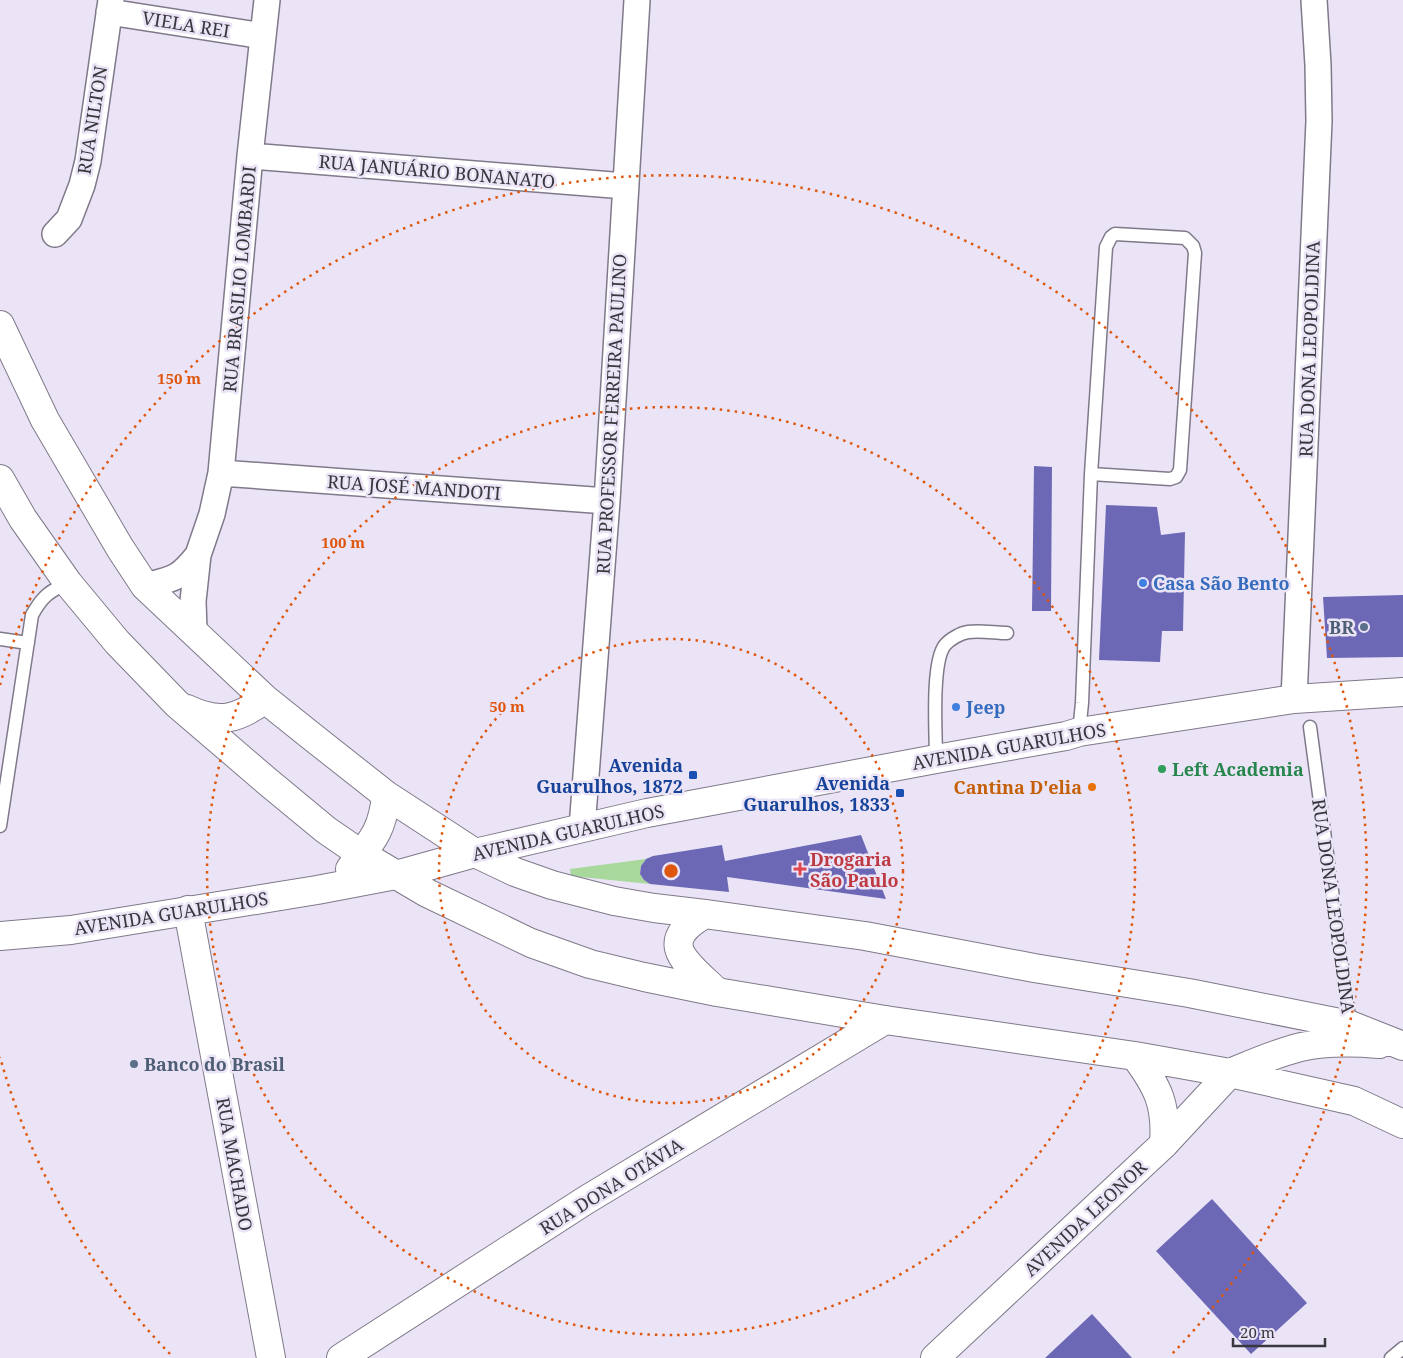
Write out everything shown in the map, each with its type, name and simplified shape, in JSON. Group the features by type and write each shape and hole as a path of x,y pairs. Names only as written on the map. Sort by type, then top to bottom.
{"main road":[{"path":"0,325 49,428 120,548 145,586 265,699 386,795 475,853 515,872 614,901 864,936 1025,966 1189,993 1350,1025 1403,1046"},
{"path":"0,479 23,519 68,583 117,642 177,704 326,830 361,854 467,913 531,943 590,964 644,978 717,992 885,1020 1135,1056 1230,1073 1354,1101 1403,1124"},
{"name":"AVENIDA GUARULHOS","path":"0,936 71,930 396,875 475,853 647,813 1066,736 1079,732 1294,699 1403,692"},
{"path":"177,704 211,718 226,718 242,714 265,699"},
{"path":"337,886 379,830 386,795"},
{"name":"RUA MACHADO","path":"188,910 271,1358"},
{"path":"706,914 686,928 678,938 678,944 681,954 689,966 717,992"},
{"name":"RUA DONA OTÁVIA","path":"341,1358 586,1200 885,1020"},
{"path":"1230,1073 1302,1046 1346,1042 1403,1046"},
{"path":"1135,1056 1145,1069 1162,1103 1165,1124 1164,1144"},
{"name":"AVENIDA LEONOR","path":"935,1358 1164,1144 1230,1073"}],"street":[{"name":"RUA BRASILIO LOMBARDI","path":"194,632 193,601 198,555 212,514 221,473 250,156 267,0"},
{"name":"RUA PROFESSOR FERREIRA PAULINO","path":"582,828 607,501 637,0"},
{"name":"RUA DONA LEOPOLDINA","path":"1294,699 1319,121 1314,0"},
{"name":"VIELA REI","path":"110,6 262,36"},
{"name":"RUA NILTON","path":"55,234 69,219 82,185 88,161 110,6"},
{"name":"RUA JANUÁRIO BONANATO","path":"250,156 625,186"},
{"name":"RUA JOSÉ MANDOTI","path":"221,473 607,501"},
{"name":"RUA BRASILIO LOMBARDI","path":"145,586 172,579 185,571 198,555"}],"lane":[{"path":"1079,732 1091,474 1106,247 1114,234 1185,238 1193,246 1195,253 1180,470 1170,480 1091,474"},
{"path":"0,826 32,615 41,600 54,589 68,583"},
{"path":"936,759 937,672 940,656 945,645 956,636 969,632 1007,633"},
{"path":"0,639 28,644"},
{"name":"RUA DONA LEOPOLDINA","path":"1310,727 1350,1025"},
{"path":"1391,1358 1403,1348"}],"green space":[{"path":"646,859 641,866 640,874 650,884 571,876 570,869"}],"building":[{"path":"1034,466 1052,467 1051,611 1032,611"},
{"name":"Casa São Bento","path":"1106,505 1157,507 1161,535 1185,532 1183,631 1162,631 1160,662 1099,660"},
{"name":"BR","path":"1403,595 1403,657 1327,658 1323,597"},
{"name":"Drogaria São Paulo","path":"861,835 886,899 727,877 729,892 650,884 640,874 641,866 646,859 653,856 722,845 725,861"},
{"path":"1212,1199 1307,1303 1251,1354 1156,1251"},
{"path":"1092,1314 1132,1358 1045,1358"}],"place":[{"name":"Casa São Bento","path":"1143,583"},
{"name":"BR","path":"1364,627"},
{"name":"Jeep","path":"956,707"},
{"name":"Left Academia","path":"1162,769"},
{"name":"Avenida Guarulhos, 1872","path":"693,775"},
{"name":"Cantina D'elia","path":"1092,787"},
{"name":"Avenida Guarulhos, 1833","path":"900,793"},
{"name":"Drogaria São Paulo","path":"800,869"},
{"name":"Banco do Brasil","path":"134,1064"}]}
